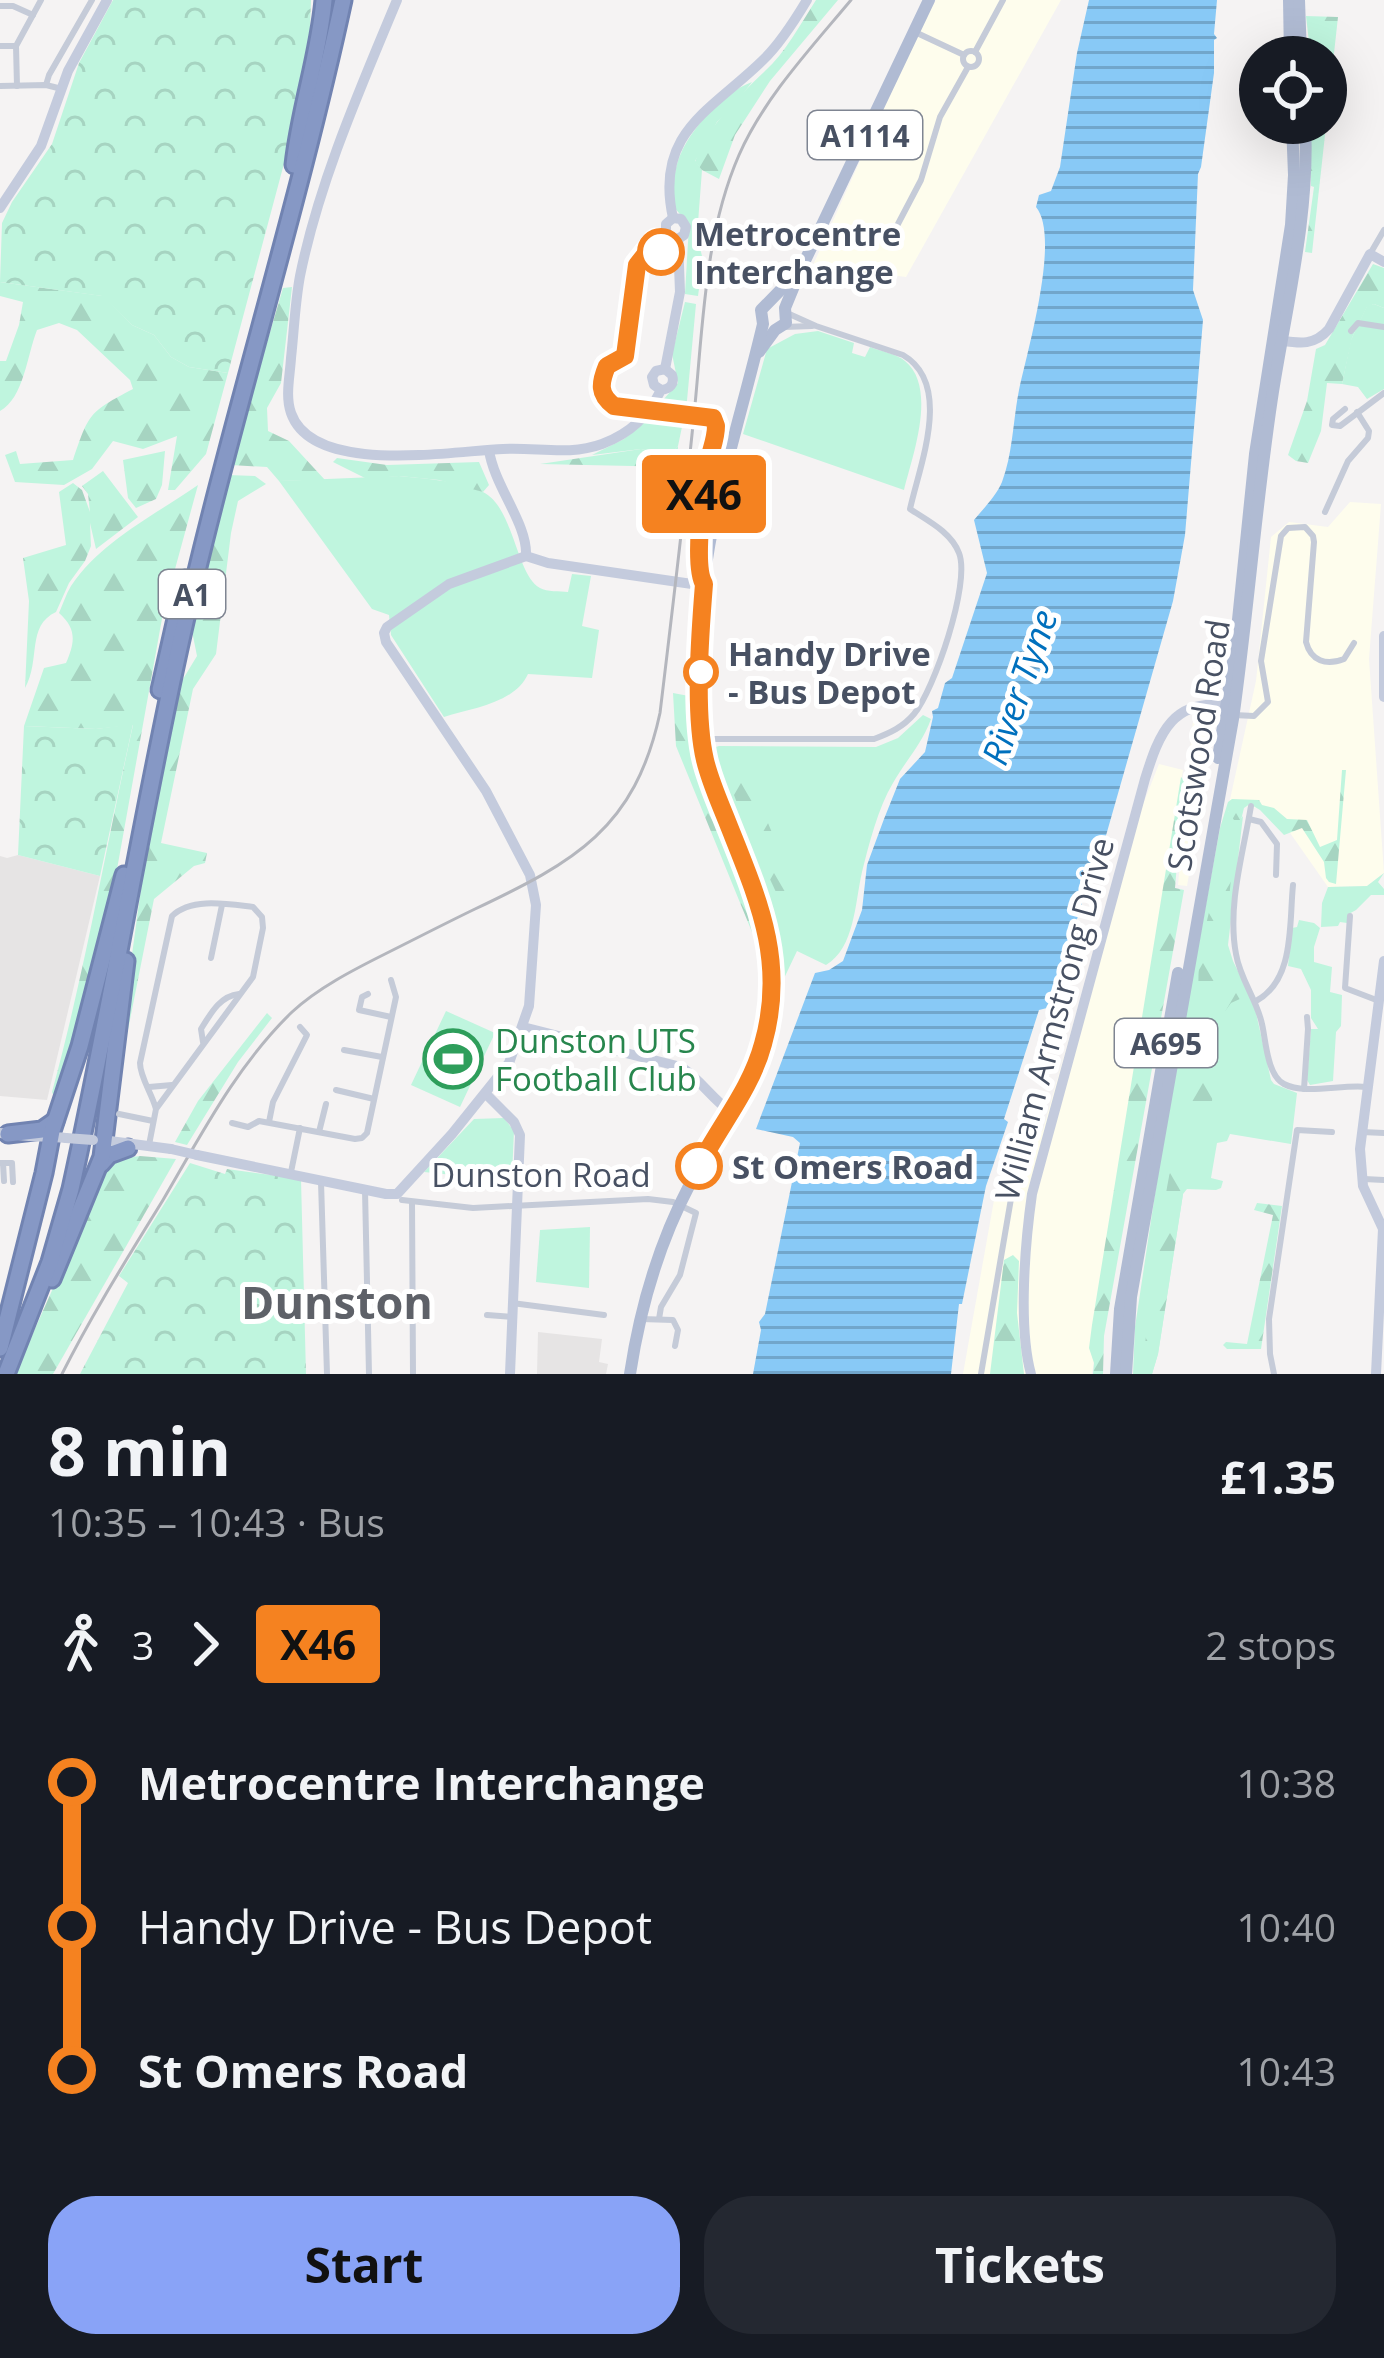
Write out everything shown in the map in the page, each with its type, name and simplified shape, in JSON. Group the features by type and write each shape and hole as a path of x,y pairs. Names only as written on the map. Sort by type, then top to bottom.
{"highway":[{"path":"294,165 324,0"},
{"name":"A1","path":"6,1374 50,1262 71,1189 169,641 226,415 343,0"},
{"name":"A1","path":"0,1362 42,1259 62,1187 204,542 343,0"},
{"path":"99,1167 117,1145 112,1118 127,956 128,876"},
{"path":"44,1173 38,1136 80,1046 128,876"},
{"path":"0,1348 44,1173 38,1136"},
{"path":"6,1374 67,1250 99,1167 117,1145"}],"main road":[{"name":"A1114","path":"630,1374 660,1253 707,1151 752,1076 771,1007 772,968 762,910 712,784 701,739 704,577 712,531 755,358 779,320 928,0"},
{"path":"1289,0 1290,36"},
{"path":"1299,0 1300,36"},
{"name":"Scotswood Road","path":"1116,1374 1132,1234 1230,710 1277,368 1291,225 1293,144"},
{"name":"Scotswood Road","path":"1126,1374 1131,1297 1230,740 1229,684 1253,472 1305,193 1305,144"},
{"name":"A1114","path":"770,303 801,269"},
{"path":"770,303 781,304 779,320 761,310 770,303"}],"street":[{"path":"17,86 16,46 41,0"},
{"path":"46,85 92,0"},
{"path":"0,208 41,146 68,71 106,0"},
{"path":"398,0 308,243 296,302 288,405 297,427 318,443 382,456 416,457 489,450 580,451 635,427 652,409 674,379 665,369 680,292 678,239 686,227 681,219 673,218 668,182 673,159 695,119 767,57 806,2"},
{"path":"975,52 1004,0"},
{"path":"0,6 33,15"},
{"path":"914,32 964,55"},
{"path":"0,46 16,46"},
{"path":"964,55 975,52"},
{"path":"968,67 979,61 975,52"},
{"path":"964,55 968,67"},
{"path":"888,243 920,180 940,117 968,67"},
{"path":"0,86 62,89"},
{"path":"1277,368 1290,349 1324,335 1384,230"},
{"path":"1370,254 1384,262"},
{"path":"779,320 816,326"},
{"path":"701,739 874,739 899,728 926,696 962,588 959,552 949,537 910,509 929,420 930,389 923,371 903,355 816,326 779,320"},
{"path":"1351,331 1358,323 1384,327"},
{"path":"1278,336 1324,335"},
{"path":"1278,336 1303,344"},
{"path":"1345,409 1332,425 1340,426 1384,393"},
{"path":"1325,512 1348,461 1369,436 1357,412"},
{"path":"489,450 498,484 526,542 526,556"},
{"path":"1230,740 1269,700 1261,661 1281,536 1288,528 1305,527 1314,542 1308,649 1317,659 1330,663 1344,658 1354,643"},
{"path":"38,1136 171,1149 397,1193 509,1063 529,1006 536,904 534,884 486,791 386,642 387,626 449,584 526,556 692,584"},
{"path":"1384,636 1384,697"},
{"name":"William Armstrong Drive","path":"1031,1374 1025,1257 1032,1194 1156,741 1172,720 1220,696 1229,684"},
{"path":"1204,706 1256,714"},
{"path":"1251,806 1232,921 1237,959 1256,1001 1274,1076 1285,1085 1304,1089 1368,1087"},
{"path":"1249,819 1262,822 1277,846 1276,875"},
{"path":"1277,846 1288,836"},
{"path":"1256,1001 1270,993 1286,962 1293,885"},
{"path":"117,1145 153,1121 172,1085 253,977 263,928 262,917 253,907 191,904 172,916 140,1063 156,1109"},
{"path":"212,958 222,905"},
{"path":"1350,916 1345,988 1379,1001"},
{"path":"1376,1374 1383,1224 1361,1179 1362,1132 1384,961"},
{"path":"232,1124 248,1126 259,1120 362,1138 368,1133 395,997 391,980"},
{"path":"368,994 362,997 359,1010 391,1018"},
{"path":"1304,1089 1307,1017"},
{"path":"269,1122 273,1102 307,1035 300,1027"},
{"path":"523,1027 681,1067 731,1112"},
{"path":"344,1050 383,1057"},
{"path":"149,1087 172,1085"},
{"path":"336,1090 374,1099"},
{"path":"486,1094 514,1122 520,1135 510,1374"},
{"path":"320,1132 326,1104"},
{"path":"112,1118 153,1121"},
{"path":"290,1175 300,1128"},
{"path":"1274,1374 1269,1319 1297,1130 1332,1132"},
{"path":"1362,1132 1384,1133"},
{"path":"2,1163 12,1162 9,1182"},
{"path":"1361,1179 1384,1180"},
{"path":"327,1183 327,1374"},
{"path":"981,1374 1013,1187"},
{"path":"365,1190 369,1374"},
{"name":"Dunston Road","path":"413,1374 407,1201 473,1208 638,1198 680,1205"},
{"path":"659,1319 680,1275 696,1214 680,1205"},
{"path":"487,1315 512,1310 604,1315"},
{"path":"640,1319 668,1318 676,1323 675,1346"}],"shaded area":[{"path":"936,0 1061,0 906,277 813,265 920,28"},
{"path":"1350,502 1381,504 1369,659 1384,873 1367,886 1328,887 1274,810 1229,804 1256,681 1271,537 1289,522 1328,527"},
{"path":"1196,719 1215,724 1187,886 1178,885"},
{"path":"1159,764 1183,770 1092,1374 963,1374 996,1189 1004,1182 1013,1152 1020,1153 1043,1130 1117,870"},
{"path":"18,855 100,876 47,1100 0,1096 0,856"},
{"path":"538,1332 602,1339 599,1362 608,1364 606,1374 537,1374"}],"green space":[{"path":"113,0 311,0 301,100 228,373 189,367 171,357 154,335 132,325 102,296 0,282 2,223 52,144 79,63"},
{"path":"816,0 838,0 770,81 735,135 719,179 702,170 695,162 715,125 780,55"},
{"path":"1306,16 1338,17 1336,36 1308,36"},
{"path":"752,82 717,122 695,161 702,170 697,236 703,260 698,296 685,294 689,225 674,207 676,168 686,143 705,117"},
{"path":"1311,144 1324,144 1312,253 1305,252"},
{"path":"1373,264 1384,268 1384,308 1367,307 1352,338 1342,384 1327,383 1321,431 1308,463 1296,461 1288,455 1307,401 1316,349 1325,345"},
{"path":"0,282 103,296 132,325 154,335 171,357 189,367 228,373 206,454 175,490 168,490 177,436 143,449 113,441 92,469 64,485 15,482 5,455 16,451 20,464 73,460 92,416 133,389 130,380 77,330 59,323 37,330 20,386 0,411 0,361 6,361 23,302 0,296"},
{"path":"292,287 281,383 267,408 268,431 289,441 325,480 279,481 267,467 231,465 283,288"},
{"path":"685,302 696,304 686,411 656,408 678,383 672,354"},
{"path":"1367,306 1384,308 1384,389 1367,399 1358,387 1342,384 1351,340"},
{"path":"818,331 854,343 852,353 865,357 870,347 898,356 915,373 920,423 904,490 743,434 767,349 795,334"},
{"path":"648,419 683,422 678,446 670,455 641,449 592,455 624,439"},
{"path":"678,446 678,467 540,464 641,449 669,455"},
{"path":"165,451 156,499 136,508 128,498 123,460"},
{"path":"337,458 387,465 479,462 489,485 483,492 439,480 367,479 333,462"},
{"path":"103,471 138,517 96,549 90,523 91,546 56,612 41,626 25,688 29,601 23,558 66,545 59,492 73,483 82,490 90,512 82,486"},
{"path":"228,475 255,476 266,484 238,501 216,654 193,689 161,843 207,853 205,863 194,866 154,899 114,1087 145,859 180,684 197,656 192,631"},
{"path":"399,476 483,492 502,512 525,570 540,588 568,592 572,574 591,576 582,626 599,630 592,678 528,674 503,698 444,717 391,635 389,615 372,609 279,481"},
{"path":"198,485 163,613 107,925 57,1105 52,1092 133,725 96,729 24,726 44,668 66,663 69,655 71,630 59,613 71,586 113,542"},
{"path":"673,693 689,696 701,777 763,947 752,932 676,746"},
{"path":"923,715 931,719 927,728 878,815 843,948 826,965 797,951 778,991 780,954 770,911 709,749 876,747 898,738"},
{"path":"133,724 100,876 18,855 24,726 96,729"},
{"path":"737,749 796,890 782,905 717,750"},
{"path":"1342,770 1346,770 1336,884 1326,878 1324,862 1302,828 1284,835 1250,804 1241,820 1234,820 1228,811 1232,799 1259,800 1287,819 1307,820 1320,847 1337,840"},
{"path":"1181,777 1175,888 1184,890 1104,1336 1103,1374 1093,1374 1092,1325"},
{"path":"1228,802 1228,811 1240,820 1243,816 1228,945 1254,1004 1271,1080 1297,1093 1291,1144 1230,1134 1227,1141 1217,1143 1211,1178 1223,1181 1221,1188 1187,1189 1183,1194 1158,1354 1152,1374 1133,1374 1135,1327 1166,1121"},
{"path":"1226,851 1233,858 1223,961 1234,965 1243,988 1242,998 1231,1003 1212,1029 1203,1013 1199,968"},
{"path":"1384,873 1378,882 1384,895 1371,895 1347,915 1347,923 1321,927 1328,887 1367,886"},
{"path":"1299,920 1320,928 1314,962 1332,967 1330,992 1342,995 1333,1081 1310,1085 1311,1029 1318,1029 1311,1018 1311,990 1301,969 1288,966 1292,928"},
{"name":"Dunston UTS Football Club","path":"446,1011 495,1033 460,1107 411,1085"},
{"path":"267,1013 272,1018 238,1062 187,1145 175,1142 198,1101"},
{"path":"1195,1031 1211,1035 1213,1095 1204,1124 1184,1127 1176,1116"},
{"path":"504,1118 514,1131 512,1175 482,1178 424,1172 474,1119"},
{"path":"1182,1135 1189,1136 1183,1194 1158,1354 1152,1374 1141,1374 1162,1215"},
{"path":"118,1159 176,1159 53,1374 15,1374 104,1173"},
{"path":"190,1163 225,1174 227,1169 301,1179 306,1374 80,1374 128,1283 119,1276"},
{"path":"1257,1203 1282,1206 1261,1349 1227,1349 1226,1342 1247,1344 1273,1215 1254,1210"},
{"path":"590,1227 589,1288 536,1282 540,1230"},
{"path":"1013,1255 1019,1261 1017,1313 1024,1374 990,1374 1004,1260"}],"water":[{"name":"River Tyne","path":"1089,0 1217,0 1214,73 1198,174 1193,290 1203,320 1185,535 1173,601 1051,1007 1039,1010 1004,1119 1008,1122 986,1186 959,1304 951,1374 753,1374 759,1322 765,1314 800,1143 756,1129 815,973 843,961 862,910 867,865 884,819 900,779 925,752 932,711 952,678 987,573 974,520 999,487 1008,460 1044,268 1043,222 1036,207 1039,195 1051,191 1060,167"}],"railway":[{"path":"62,1374 221,1102 292,1012 348,973 570,857 617,814 634,786 660,713 718,217 739,155 761,113 851,0"}],"bus line":[{"name":"X46","path":"661,252 656,241 637,265 625,356 607,366 601,388 614,406 713,418 716,426 699,555 699,578 704,584 701,739 712,784 762,910 772,968 768,1024 757,1064 699,1166"}],"place":[{"name":"Metrocentre Interchange","path":"661,252"},
{"name":"Handy Drive - Bus Depot","path":"701,672"},
{"name":"Dunston UTS Football Club","path":"453,1059"},
{"name":"St Omers Road","path":"699,1166"}],"district":[{"name":"Dunston","path":"337,1301"}]}
